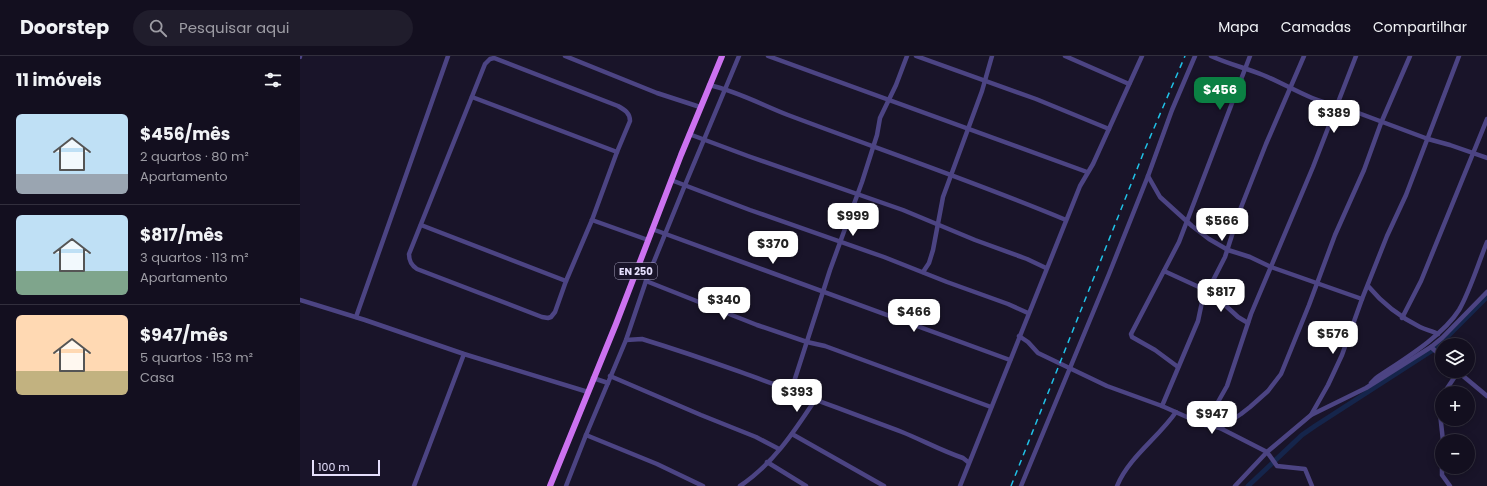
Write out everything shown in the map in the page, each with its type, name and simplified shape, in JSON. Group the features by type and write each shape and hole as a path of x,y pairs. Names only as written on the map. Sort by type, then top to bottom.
{"main road":[{"name":"EN 250","path":"550,486 700,107 722,56"}],"street":[{"path":"356,317 448,56"},
{"path":"564,56 657,93 700,107"},
{"path":"566,486 626,340 646,281 739,56"},
{"path":"768,56 1087,172"},
{"path":"791,391 877,135 880,118 907,56"},
{"path":"916,56 1036,99 1109,129"},
{"path":"923,272 929,263 933,250 943,197 985,80 992,56"},
{"path":"1065,56 1129,84"},
{"path":"960,486 968,462 1080,186 1093,164 1142,56"},
{"path":"1021,486 1148,176 1172,110 1195,56"},
{"path":"1211,56 1264,75 1290,89 1326,104 1337,105 1381,123 1428,139 1474,152 1487,158"},
{"path":"1178,367 1155,350 1131,336 1179,242 1250,56"},
{"path":"1162,406 1198,320 1202,302 1207,290 1228,250 1240,210 1266,144 1304,56"},
{"path":"1205,425 1226,386 1248,323 1313,167 1356,56"},
{"path":"1220,428 1241,414 1268,390 1281,374 1307,311 1316,283 1335,235 1364,170 1381,123 1410,56"},
{"path":"1312,415 1342,355 1387,236 1406,195 1428,139 1458,56"},
{"path":"492,58 618,106 628,112 630,121 555,312 551,317 545,318 534,314 414,267 410,261 410,254 472,97 485,64 492,58"},
{"path":"709,85 725,89 789,115 1066,220"},
{"path":"472,97 617,152"},
{"path":"1402,318 1421,281 1487,120"},
{"path":"690,134 902,210 975,240 1027,259 1046,268"},
{"path":"1148,176 1160,197 1187,222 1209,239 1228,250 1362,299"},
{"path":"671,180 884,257 1028,313"},
{"path":"592,220 648,240"},
{"path":"421,225 566,281"},
{"path":"652,229 1010,360"},
{"path":"1366,388 1376,378 1437,334 1451,320 1459,309 1487,242"},
{"path":"1164,271 1212,293 1238,317 1248,323"},
{"path":"646,281 711,308 807,342 825,346 991,407"},
{"path":"1368,286 1380,300 1402,318 1437,334 1442,338 1487,292"},
{"path":"300,300 356,317 464,354 588,392"},
{"path":"1019,336 1028,342 1038,353 1107,386 1162,406 1205,425 1220,428 1267,452 1275,465 1278,467 1305,469 1312,486"},
{"path":"626,340 642,338 682,351 918,439 963,458 968,462"},
{"path":"1235,486 1267,452 1312,415 1366,388 1435,344"},
{"path":"1431,347 1435,351"},
{"path":"414,486 464,354"},
{"path":"610,376 701,416 756,437 779,449"},
{"path":"593,378 608,383"},
{"path":"1465,378 1487,396"},
{"path":"740,486 751,478 767,462 792,434 814,400"},
{"path":"1116,486 1124,472 1141,451 1158,434 1176,412"},
{"path":"792,434 884,486"},
{"path":"586,435 658,464 691,483 703,486"},
{"path":"767,462 806,486"},
{"path":"1442,474 1450,486"}],"waterway":[{"path":"1248,486 1302,435 1436,348 1487,297"}],"railway":[{"path":"1011,486 1145,149 1185,56"}]}
